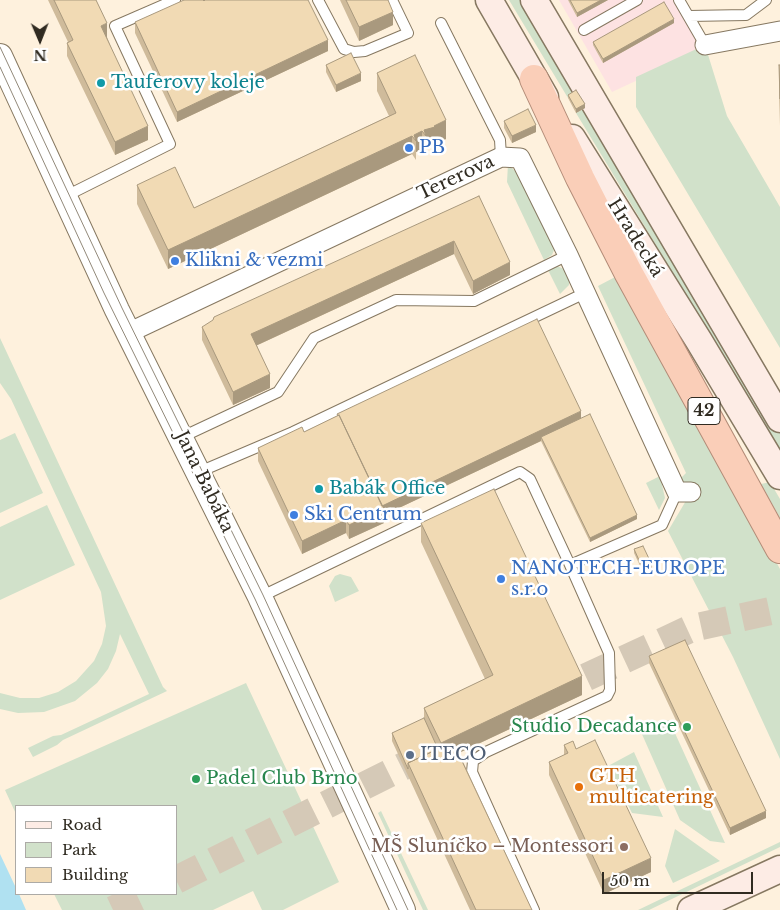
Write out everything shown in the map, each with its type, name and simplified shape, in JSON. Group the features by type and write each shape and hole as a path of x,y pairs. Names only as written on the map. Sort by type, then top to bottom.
{"highway":[{"name":"42","path":"534,79 580,178 628,272 780,550"}],"main road":[{"name":"Hradecká","path":"489,0 534,79 699,340 780,476"},
{"name":"Hradecká","path":"534,0 780,418"},
{"path":"691,910 780,869"}],"street":[{"path":"705,45 780,31"},
{"name":"Jana Babáka","path":"3,72 128,333 200,472 260,597 403,910"},
{"name":"Tererova","path":"128,333 501,157 520,158 684,492"}],"lane":[{"path":"64,197 170,144 115,26 175,0"},
{"path":"318,0 344,48 354,52 366,51 408,33 392,0"},
{"path":"584,30 637,0"},
{"path":"679,0 705,45"},
{"path":"689,16 746,15 766,0"},
{"path":"441,23 500,140 501,157"},
{"path":"182,437 278,392 314,338 396,300 474,302 568,255"},
{"path":"200,472 293,432 586,293"},
{"path":"260,597 520,472 530,479 609,653 610,690 607,696 486,752 473,761 472,772 534,910"},
{"path":"570,565 662,525 684,492"}],"shaded area":[{"path":"559,0 673,0 702,50 612,92"}],"green space":[{"path":"509,0 521,0 576,94 568,98"},
{"path":"705,45 727,116 780,207 780,348 636,107 636,77"},
{"path":"585,108 780,431 780,450 576,113"},
{"path":"508,164 522,178 554,250 552,255 544,260 507,182"},
{"path":"557,266 564,269 569,279 569,285 560,294 548,270"},
{"path":"619,275 780,569 780,759 733,657 668,531 687,499 685,484 681,478 686,473 598,286"},
{"path":"0,338 163,687 167,691 63,740 33,757 28,748 53,736 61,735 149,694 120,634 116,651 108,669 97,683 75,701 44,712 18,713 0,709 0,693 20,698 39,698 58,692 76,681 94,661 102,644 106,626 101,592 11,399 0,383"},
{"path":"15,433 43,493 0,513 0,440"},
{"path":"660,476 665,498 659,510 646,483"},
{"path":"770,482 780,499 780,518 761,484"},
{"path":"47,505 75,565 0,600 0,527"},
{"path":"340,574 351,577 359,591 335,602 329,586 335,576"},
{"name":"Padel Club Brno","path":"246,683 339,882 283,910 262,910 253,891 213,910 62,910 54,895 178,895 178,805 15,805 15,812 5,790"},
{"path":"669,720 725,843 710,841 680,820 641,732"},
{"path":"634,752 663,817 632,813 608,766"},
{"path":"381,811 428,910 423,910 378,813"},
{"path":"675,829 720,861 673,883 665,866"},
{"path":"780,842 780,847 649,910 638,910"}],"water":[{"path":"0,854 15,886 15,895 19,895 26,910 0,910"}],"building":[{"name":"Tauferovy koleje","path":"54,0 96,0 107,23 101,26 148,126 115,142 67,43 73,40"},
{"path":"184,0 308,0 328,40 177,112 135,22"},
{"path":"346,0 388,0 393,12 359,27"},
{"path":"570,0 601,0 577,13"},
{"path":"664,2 674,19 603,59 593,42"},
{"path":"351,53 361,73 336,85 326,65"},
{"path":"415,55 446,120 435,127 424,130 426,136 422,131 414,135 416,141 412,136 168,250 137,185 175,167 194,208 396,113 377,73"},
{"path":"779,65 780,65 780,99"},
{"path":"576,90 585,104 576,109 568,95"},
{"path":"528,109 536,125 512,136 504,121"},
{"path":"479,196 510,262 473,281 454,241 251,334 270,374 233,392 202,327 213,320 214,317"},
{"path":"537,319 581,411 382,506 337,414"},
{"path":"590,414 637,515 590,538 541,437"},
{"name":"Babák Office","path":"339,415 384,509 349,525 346,520 302,541 258,448 302,427 304,432"},
{"path":"494,489 582,676 441,743 424,708 493,675 421,523"},
{"path":"643,546 652,565 643,569 634,549"},
{"path":"685,640 766,811 730,828 649,656"},
{"path":"424,718 438,749 408,763 408,769 392,733"},
{"path":"595,740 651,858 604,880 549,762 568,753 564,745 573,741 576,749"},
{"path":"453,742 532,910 476,910 408,763"}],"tunnel":[{"path":"548,695 692,628 780,609"},
{"path":"178,879 438,749"},
{"path":"113,910 145,895"}],"tram line":[{"path":"0,47 122,308 263,595 408,910"},
{"path":"0,67 104,293 255,599 397,910"}],"place":[{"name":"Tauferovy koleje","path":"101,83"},
{"name":"PB","path":"409,148"},
{"name":"Klikni & vezmi","path":"175,261"},
{"name":"Babák Office","path":"319,489"},
{"name":"Ski Centrum","path":"294,515"},
{"name":"NANOTECH-EUROPE s.r.o","path":"501,579"},
{"name":"Studio Decadance","path":"687,727"},
{"name":"ITECO","path":"410,755"},
{"name":"Padel Club Brno","path":"196,779"},
{"name":"GTH multicatering","path":"579,787"},
{"name":"MŠ Sluníčko – Montessori","path":"624,847"}]}
